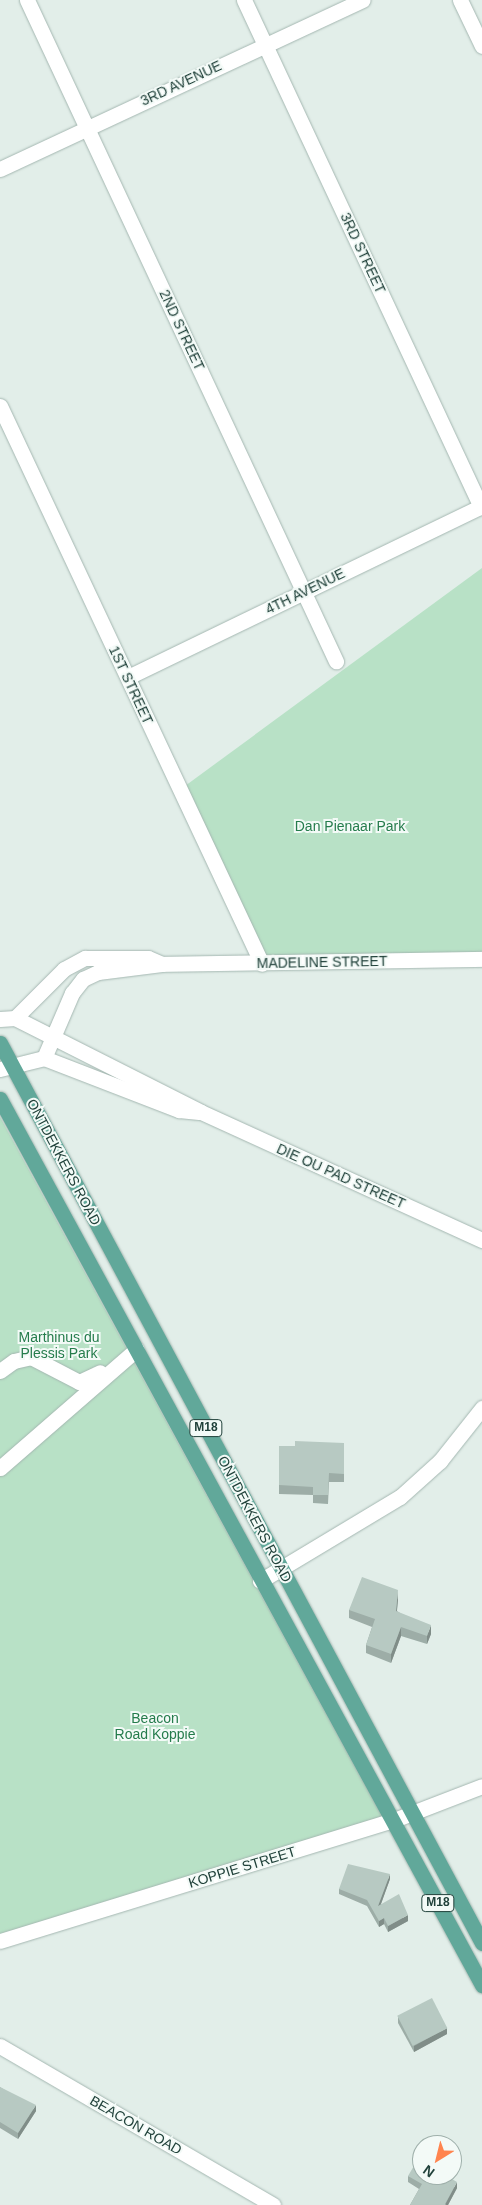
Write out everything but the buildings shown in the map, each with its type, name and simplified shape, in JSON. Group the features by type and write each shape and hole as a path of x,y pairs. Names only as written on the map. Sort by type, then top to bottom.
{"main road":[{"name":"ONTDEKKERS ROAD","path":"0,1043 7,1068 282,1568 482,1943"},
{"name":"ONTDEKKERS ROAD","path":"0,1099 135,1344 260,1580 394,1820 482,1985"}],"street":[{"name":"2ND STREET","path":"27,0 336,661"},
{"name":"3RD STREET","path":"244,0 481,506"},
{"name":"3RD AVENUE","path":"0,169 362,0"},
{"path":"460,0 482,46"},
{"name":"1ST STREET","path":"0,406 262,964"},
{"name":"4TH AVENUE","path":"128,677 481,506"},
{"name":"MADELINE STREET","path":"7,1019 64,969 85,958 148,958 162,964"},
{"name":"MADELINE STREET","path":"44,1058 72,993 83,979 98,972 162,964 262,964 482,959"},
{"name":"DIE OU PAD STREET","path":"7,1019 54,1037 201,1112 482,1240"},
{"path":"7,1068 44,1058"},
{"name":"DIE OU PAD STREET","path":"44,1058 179,1110 201,1112"},
{"path":"0,1371 14,1361 31,1357 72,1380 86,1381 135,1344"},
{"path":"0,1468 135,1344"},
{"path":"260,1580 420,1481 482,1408"},
{"name":"KOPPIE STREET","path":"0,1941 394,1820 482,1786"},
{"name":"BEACON ROAD","path":"0,2046 272,2205"}],"green space":[{"name":"Dan Pienaar Park","path":"482,568 482,954 266,958 185,786"},
{"name":"Beacon Road Koppie","path":"0,1117 383,1818 0,1935"}],"park label":[{"name":"Marthinus du Plessis Park","path":"59,1345"}]}
